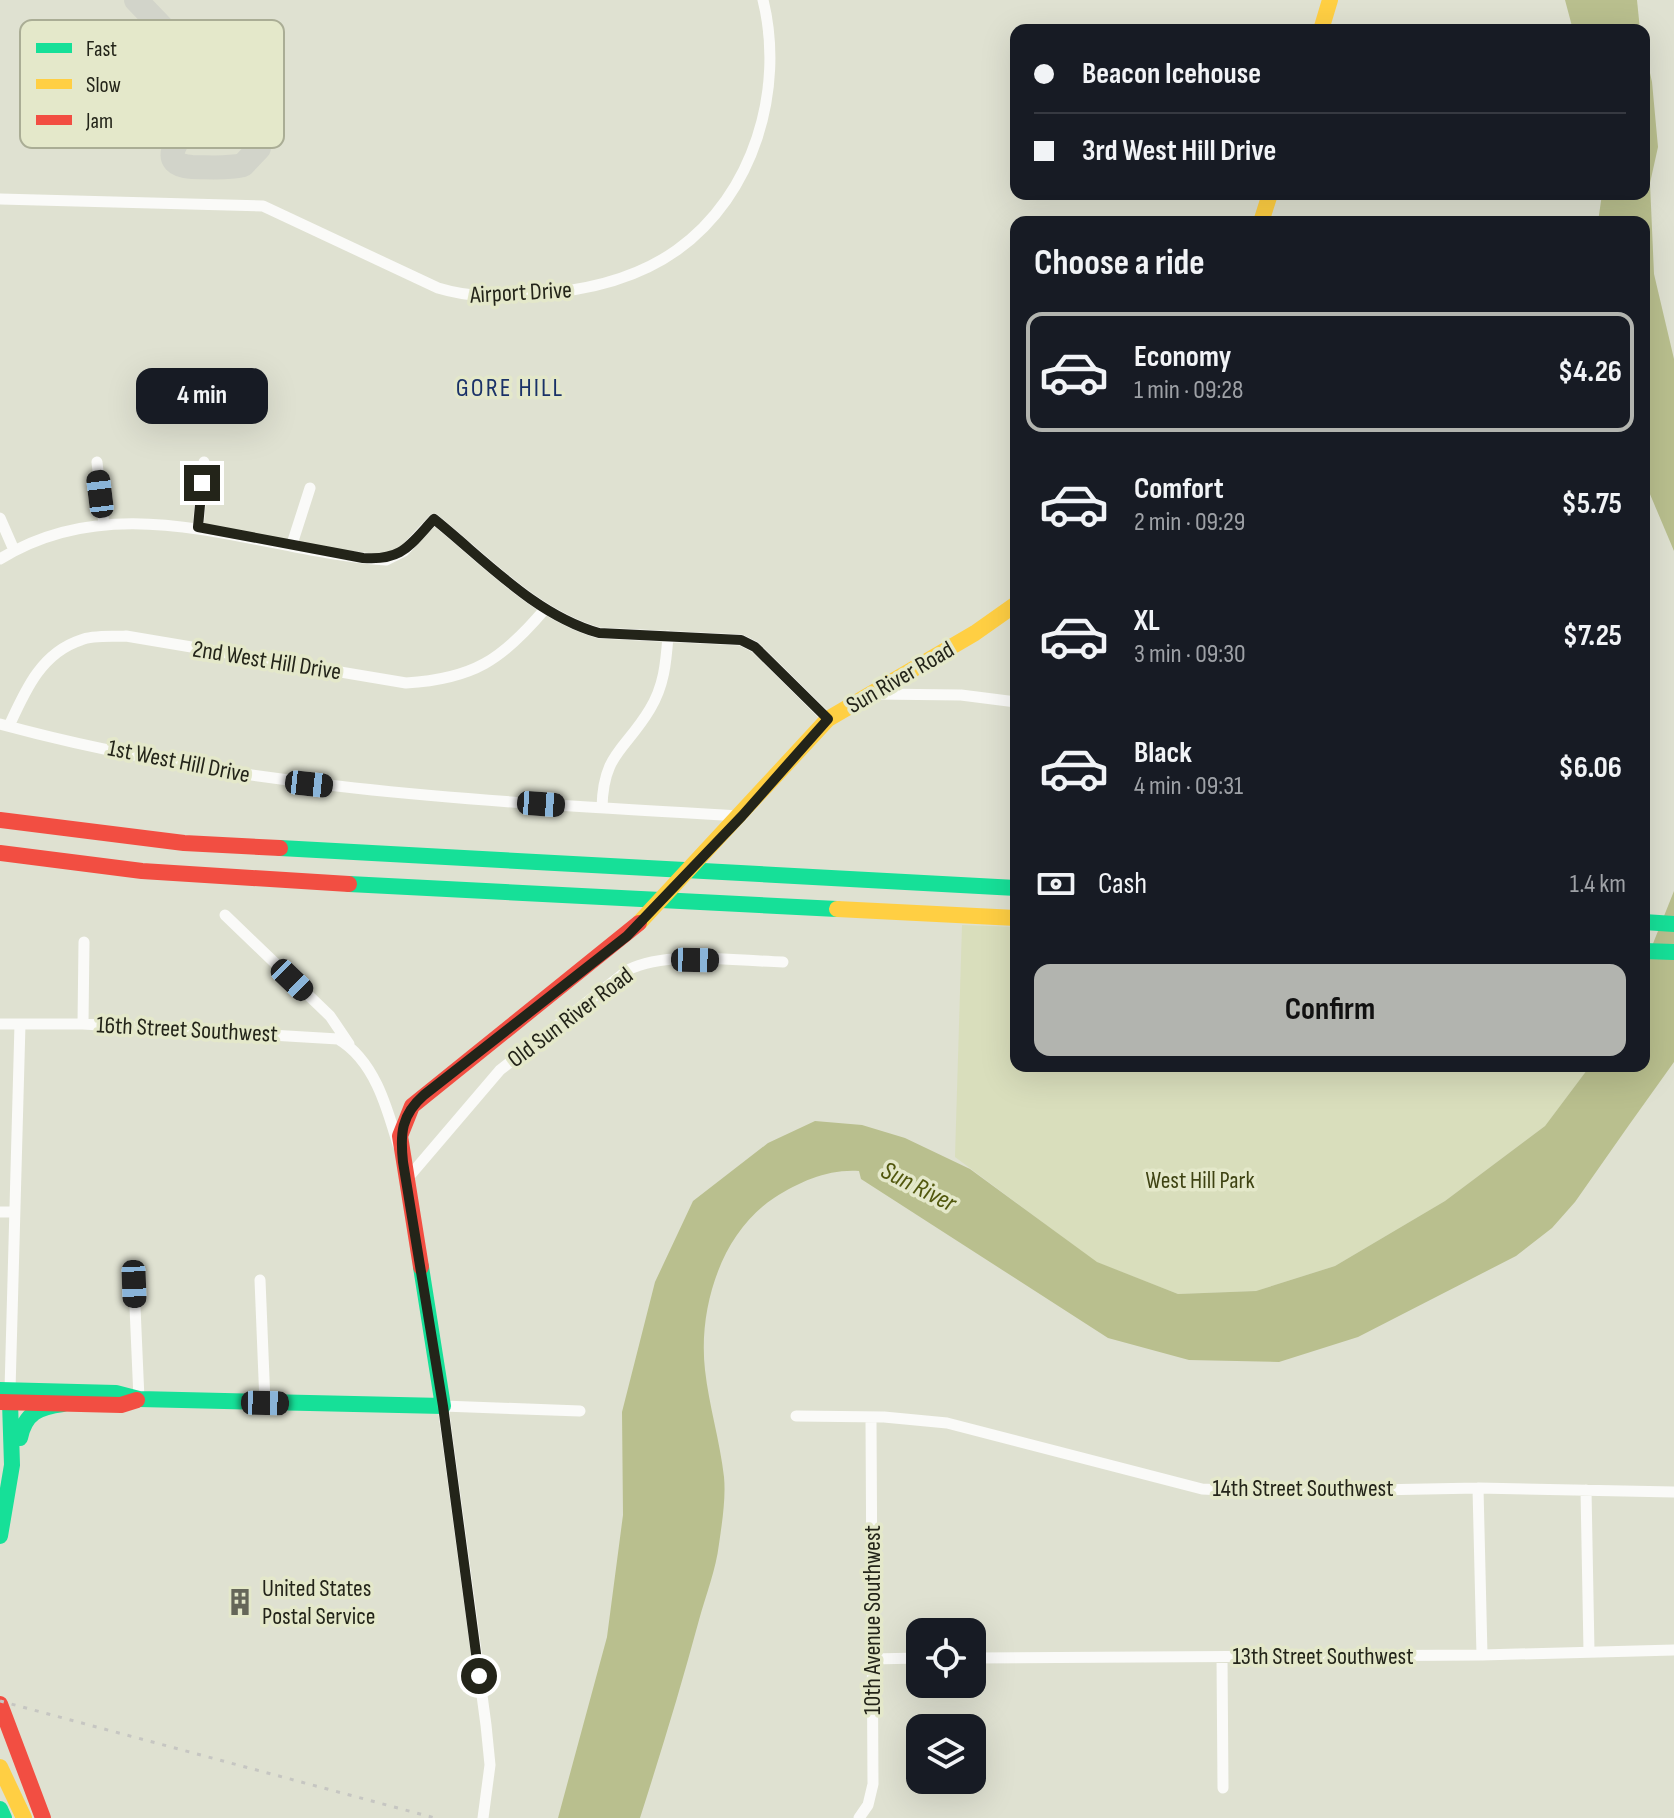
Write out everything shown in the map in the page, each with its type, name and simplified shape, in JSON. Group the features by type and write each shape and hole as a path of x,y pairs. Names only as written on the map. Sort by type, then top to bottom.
{"main road":[{"path":"1323,24 1330,0"},
{"name":"Sun River Road","path":"443,1406 400,1136 412,1106 627,936 742,816 828,719 975,633 1010,608"},
{"path":"0,820 184,843 1010,888"},
{"path":"0,851 58,861 265,880 1010,918"},
{"path":"1650,922 1674,924"},
{"path":"1650,951 1674,952"},
{"path":"5,1396 116,1393 139,1399 443,1406"},
{"path":"5,1396 63,1404 121,1405 139,1399"},
{"path":"0,1463 5,1396"},
{"path":"5,1396 13,1418 10,1485"},
{"path":"0,1536 22,1422 34,1409 63,1404"},
{"path":"0,1704 43,1818"},
{"path":"0,1767 24,1818"},
{"path":"0,1809 4,1818"}],"street":[{"name":"Airport Drive","path":"0,199 263,206 461,296 567,292 608,283 675,251 694,237 742,174 761,127 769,84 769,34 763,0"},
{"path":"97,462 104,525"},
{"path":"198,527 204,462"},
{"path":"292,544 310,488"},
{"path":"0,518 14,550"},
{"path":"0,559 14,550 58,533 104,525 152,522 198,527 386,560 404,551 434,519 545,609 599,633 741,640 755,647 828,719"},
{"name":"2nd West Hill Drive","path":"4,725 28,684 49,658 82,639 126,636 406,683 443,681 484,667 516,643 545,609"},
{"path":"602,808 606,771 650,710 661,686 668,636"},
{"path":"870,694 961,695 1010,701"},
{"name":"1st West Hill Drive","path":"4,725 175,762 309,784 418,796 742,816"},
{"path":"225,915 330,1016 365,1063 387,1109 405,1170"},
{"path":"83,1024 84,942"},
{"name":"Old Sun River Road","path":"405,1170 500,1070 628,970 642,963 666,960 783,962"},
{"name":"16th Street Southwest","path":"0,1024 83,1024 325,1036 351,1047"},
{"path":"5,1396 20,1024"},
{"path":"0,1212 14,1212"},
{"path":"260,1280 265,1403"},
{"path":"134,1284 139,1399"},
{"path":"483,1818 490,1765 443,1406 580,1411"},
{"name":"14th Street Southwest","path":"796,1416 947,1423 1202,1489 1267,1492 1478,1488 1674,1492"},
{"name":"10th Avenue Southwest","path":"859,1818 868,1805 873,1784 871,1419"},
{"path":"1478,1488 1482,1655"},
{"path":"1586,1490 1589,1651"},
{"name":"13th Street Southwest","path":"986,1658 1482,1655 1674,1650"},
{"path":"1222,1657 1223,1788"},
{"path":"872,1659 906,1658"}],"green space":[{"name":"West Hill Park","path":"962,925 1010,927 1010,1072 1586,1072 1545,1126 1445,1201 1335,1266 1256,1291 1178,1294 1096,1262 955,1157"}],"water":[{"path":"1565,0 1637,0 1639,24 1571,24"},
{"path":"1650,73 1652,82 1658,147 1650,183"},
{"path":"1650,183 1654,274 1674,359 1674,551 1650,494 1650,216 1599,216 1601,200 1650,200"},
{"name":"Sun River","path":"1674,891 1674,1062 1575,1202 1552,1228 1516,1256 1358,1337 1279,1362 1189,1360 1108,1338 861,1179 859,1171 826,1174 794,1186 774,1198 740,1231 727,1251 710,1298 705,1322 705,1370 724,1477 718,1553 640,1818 558,1818 607,1637 623,1515 622,1412 655,1282 693,1201 768,1143 815,1121 862,1125 905,1138 970,1169 1097,1262 1178,1294 1256,1291 1335,1266 1445,1201 1545,1126 1586,1072 1650,1072 1650,951"}],"taxiway":[{"path":"136,0 155,20"},
{"path":"174,148 173,158 179,164 224,167 243,165 259,148"}],"railway":[{"path":"0,1701 435,1818"}],"traffic: fast":[{"path":"280,848 1010,888"},
{"path":"349,884 837,909"},
{"path":"1650,922 1674,924"},
{"path":"1650,951 1674,952"},
{"path":"0,1390 116,1393 139,1399 443,1406 421,1267"},
{"path":"0,1536 12,1465 10,1402"},
{"path":"20,1438 25,1423 34,1413 63,1404"},
{"path":"0,1809 4,1818"}],"traffic: slow":[{"path":"1323,24 1330,0"},
{"path":"1263,216 1268,200"},
{"path":"639,923 828,719 975,633 1010,608"},
{"path":"837,909 1010,918"},
{"path":"0,1767 24,1818"}],"traffic: jam":[{"path":"0,820 184,843 280,848"},
{"path":"0,853 142,871 349,884"},
{"path":"421,1267 400,1136 412,1106 639,923"},
{"path":"0,1402 121,1405 137,1400"},
{"path":"0,1704 43,1818"}],"place":[{"name":"United States Postal Service","path":"240,1602"}],"district":[{"name":"GORE HILL","path":"510,387"}],"route":[{"path":"202,483 198,527 363,558 386,560 404,551 434,519 545,609 580,628 599,633 741,640 755,647 828,719 742,816 627,936 588,970 424,1095 412,1106 404,1122 400,1136 403,1162 443,1406 479,1676"}]}
